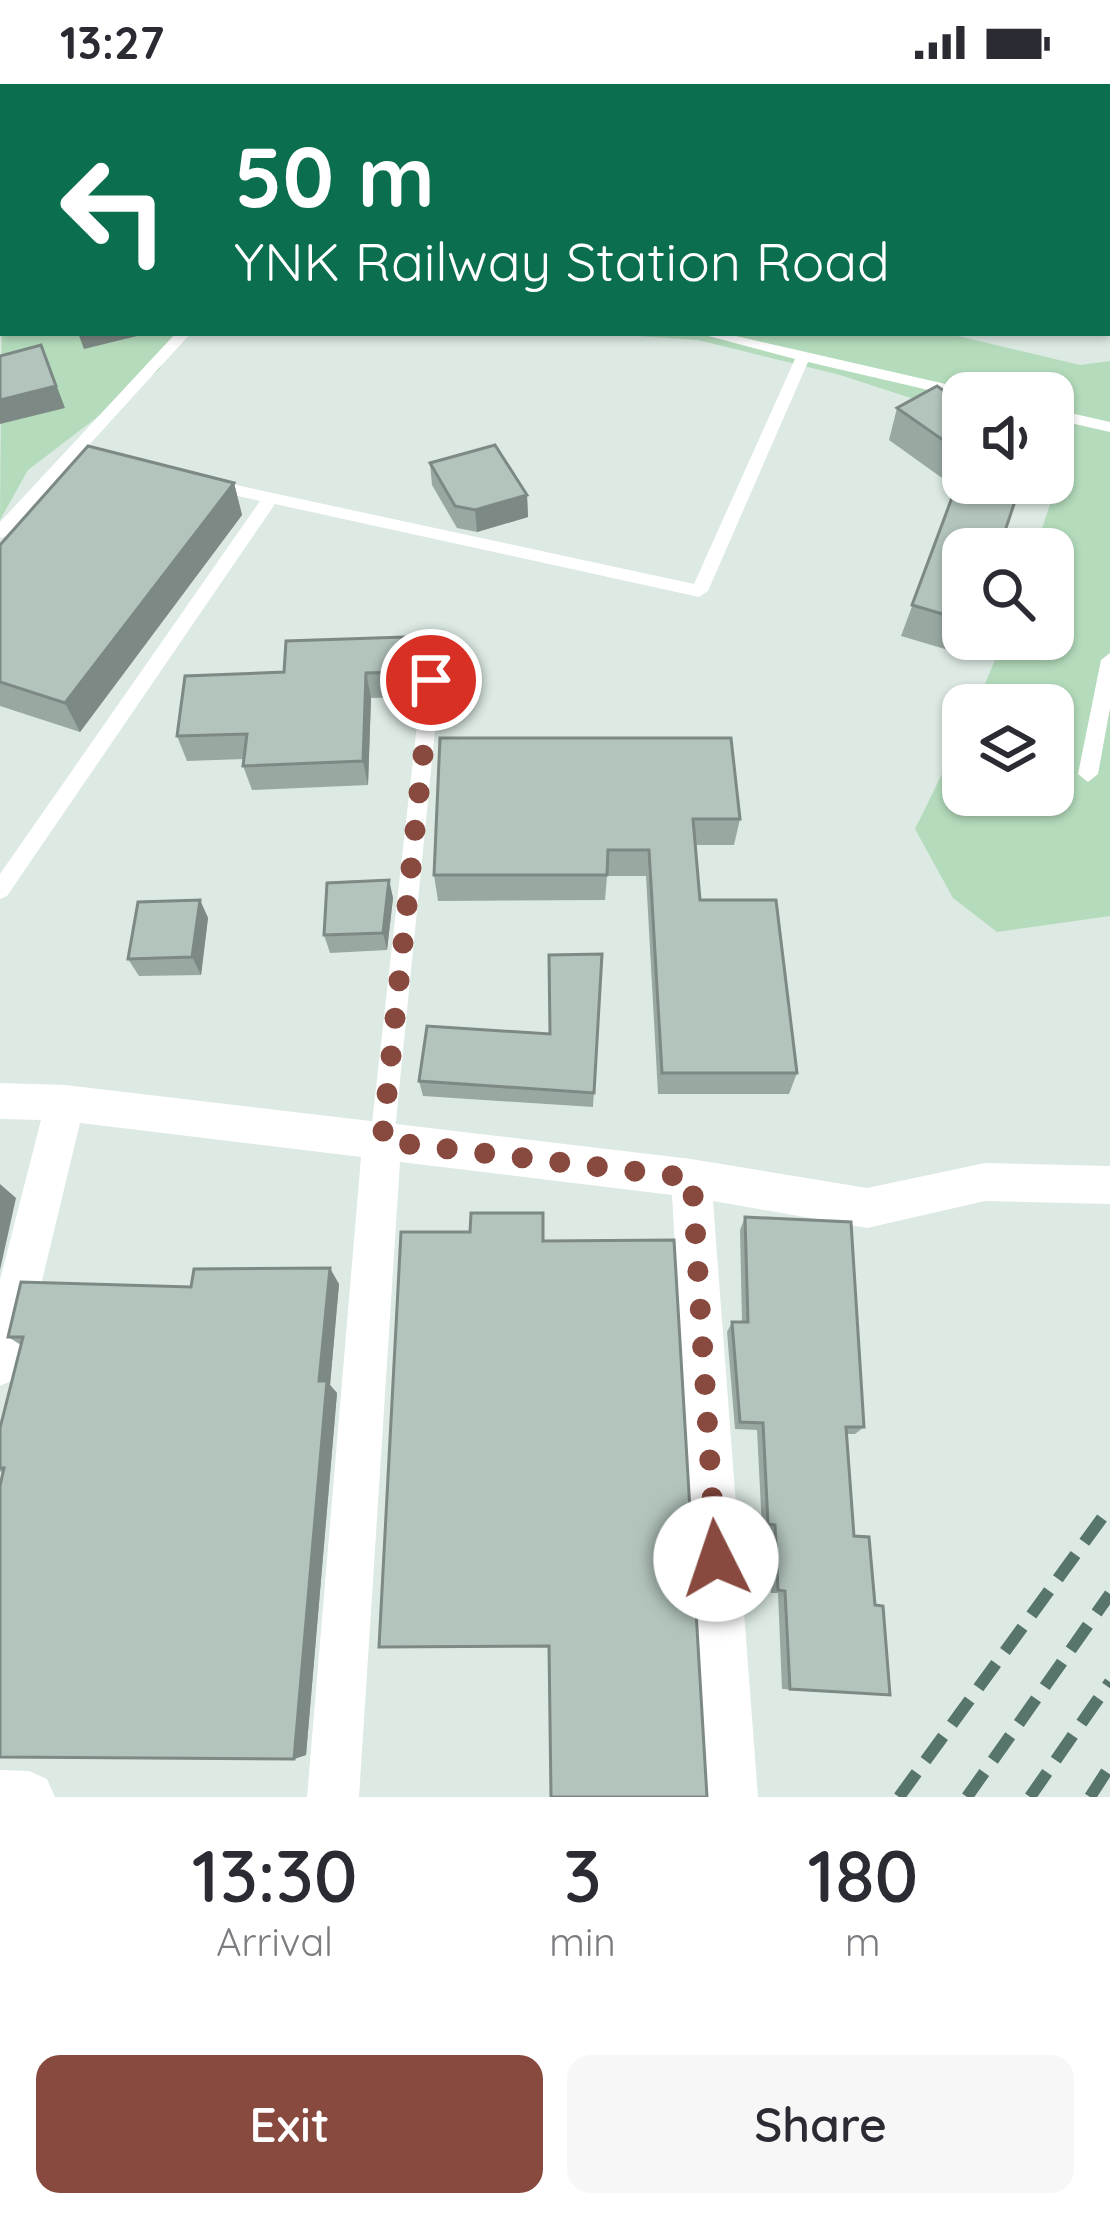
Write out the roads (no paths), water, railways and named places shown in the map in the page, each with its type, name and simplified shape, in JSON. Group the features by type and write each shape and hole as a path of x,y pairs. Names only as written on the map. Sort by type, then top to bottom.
{"street":[{"path":"0,1101 65,1103 692,1178 867,1208 985,1182 1110,1186"},
{"path":"0,1364 65,1103"},
{"path":"333,1797 382,1141"},
{"path":"692,1178 732,1797"},
{"path":"0,1796 29,1797"}],"lane":[{"path":"0,532 181,336"},
{"path":"716,336 942,388"},
{"path":"182,478 699,592 803,357"},
{"path":"1074,419 1110,427"},
{"path":"72,454 94,459"},
{"path":"0,890 271,497"},
{"path":"1088,774 1110,660"},
{"path":"382,1141 431,680"}],"railway":[{"path":"899,1797 1110,1507"},
{"path":"967,1797 1110,1594"},
{"path":"1030,1797 1110,1682"},
{"path":"1090,1797 1110,1766"}]}
